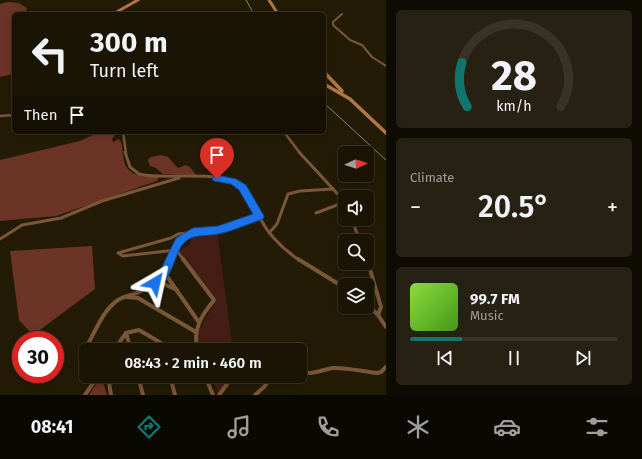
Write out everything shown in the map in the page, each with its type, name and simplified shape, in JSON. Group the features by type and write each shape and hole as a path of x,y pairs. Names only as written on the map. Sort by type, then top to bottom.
{"main road":[{"path":"117,12 138,0"},
{"path":"269,0 277,12"},
{"path":"326,74 386,133"},
{"path":"326,85 346,94"}],"street":[{"path":"342,14 333,22 333,25 350,40 362,45 369,55 386,66"},
{"path":"0,117 12,115"},
{"path":"123,134 123,144 131,168 140,175 226,180 238,184 243,188 269,233 291,254 338,284"},
{"path":"286,134 302,156 338,194"},
{"path":"0,239 22,225 61,218 102,201 183,177"},
{"path":"269,233 277,224 288,194 300,191 333,189"},
{"path":"316,213 338,205"},
{"path":"176,250 122,256 118,253 171,238 178,234 218,230 259,216"},
{"path":"88,343 106,312 119,299 140,292 157,281 164,272 180,241 193,232"},
{"path":"176,250 214,300 199,318 194,343"},
{"path":"370,270 381,308 378,315"},
{"path":"164,272 198,321"},
{"path":"157,281 177,290"},
{"path":"125,297 138,298 196,332"},
{"path":"381,308 386,306"},
{"path":"374,311 386,326"},
{"path":"119,343 126,333 139,330 160,343"},
{"path":"126,333 129,343"},
{"path":"307,374 318,373 334,368 381,372 386,367"},
{"path":"85,395 93,383"},
{"path":"109,383 111,395"},
{"path":"140,383 143,395"},
{"path":"172,383 175,395"},
{"path":"208,383 213,395"},
{"path":"219,395 228,383"},
{"path":"255,395 267,383"}],"shaded area":[{"path":"8,2 19,3 27,8 26,12 12,12 12,74 0,77 0,4"},
{"path":"95,134 116,134 112,139 113,142 119,139 122,145 124,162 127,168 135,174 159,177 157,181 56,216 0,221 0,160 80,141"},
{"path":"161,155 168,157 178,168 186,165 190,167 196,175 163,174 156,168 150,166 148,160 151,157"},
{"path":"217,232 232,343 197,343 195,337 216,300 179,250 189,245 194,234"},
{"path":"92,246 95,289 38,331 29,331 19,320 10,251"},
{"path":"97,383 103,383 107,395 89,395"},
{"path":"214,383 225,383 218,392"}],"waterway":[{"path":"246,0 253,12"},
{"path":"326,105 386,160"}],"route":[{"path":"155,283 164,272 180,241 193,232 218,230 259,216 243,188 233,182 217,179"}]}
